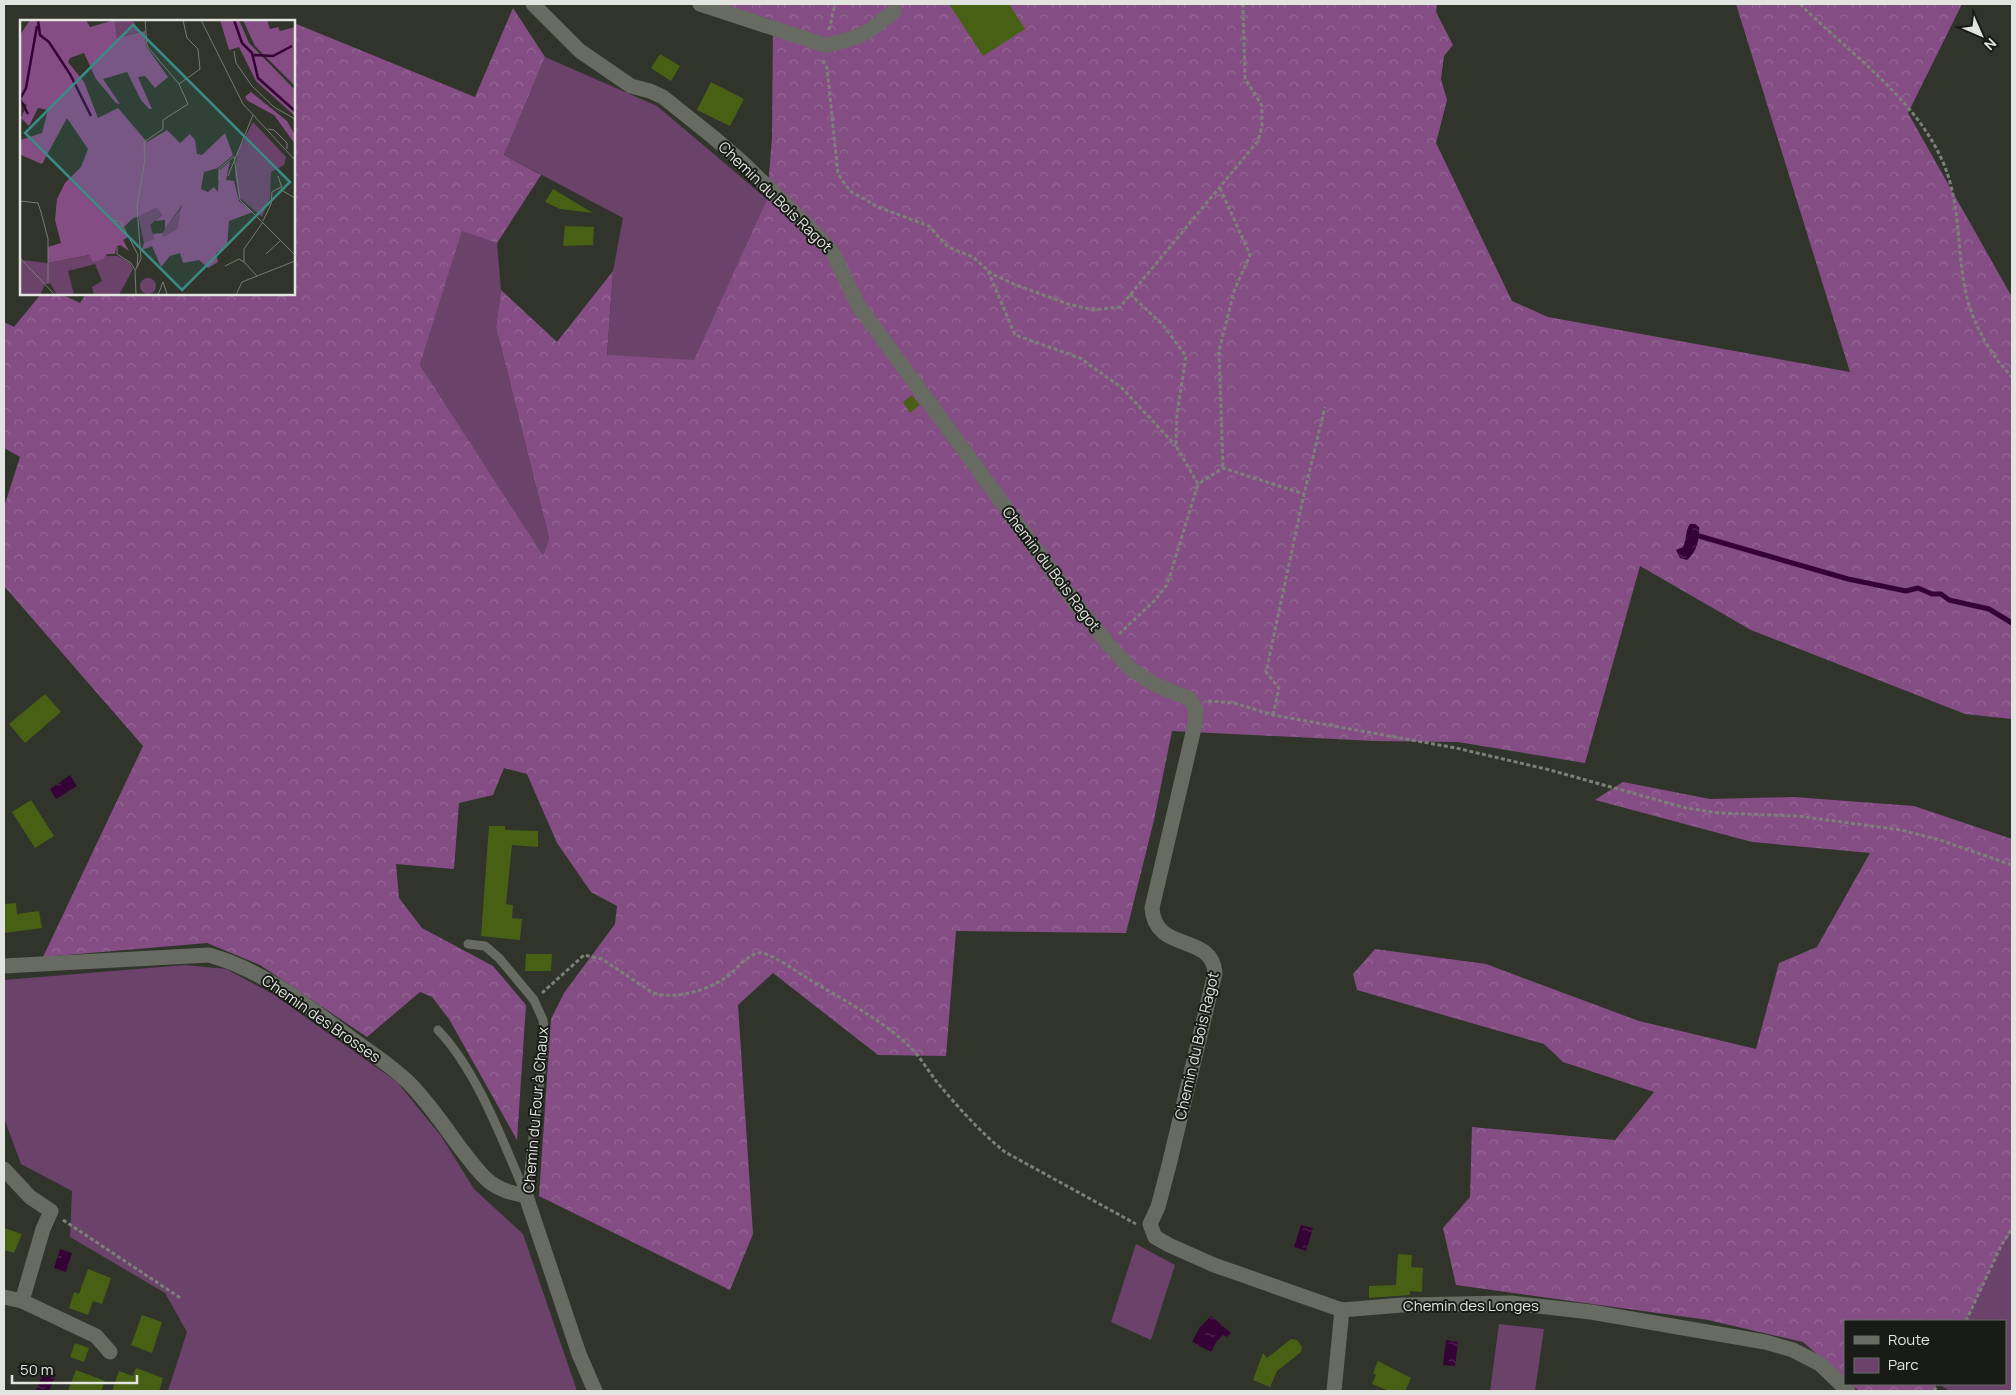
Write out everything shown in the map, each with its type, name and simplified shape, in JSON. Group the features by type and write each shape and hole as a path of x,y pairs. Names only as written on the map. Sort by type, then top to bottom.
{"street":[{"name":"Chemin du Bois Ragot","path":"533,4 580,51 631,86 663,97 713,137 742,162 833,253 858,305 1020,530 1108,644 1132,670 1143,678 1190,699 1196,710 1195,724 1152,908 1153,916 1160,930 1167,936 1206,952 1215,965 1216,973 1158,1207 1150,1224 1152,1232"},
{"path":"700,4 825,45 845,42 871,30 894,11"},
{"name":"Chemin des Brosses","path":"4,966 209,955 230,961 284,990 383,1061 411,1085 475,1167 490,1183 508,1192 526,1196"},
{"path":"4,1169 30,1197 50,1211 22,1301"},
{"name":"Chemin du Four à Chaux","path":"526,1196 580,1354 595,1391"},
{"name":"Chemin des Longes","path":"1152,1232 1156,1237 1169,1245 1214,1266 1342,1310 1402,1306 1511,1303 1591,1312 1765,1342 1793,1350 1820,1364 1848,1391"},
{"path":"4,1297 22,1301 96,1336 110,1352"},
{"path":"1334,1391 1342,1310"}],"lane":[{"name":"Chemin du Four à Chaux","path":"468,944 485,946 499,958 534,1000 543,1020 545,1040 526,1196"},
{"path":"438,1030 467,1068 503,1140 526,1196"}],"path":[{"path":"835,4 822,53 826,68 838,174 850,191 878,207 929,226 948,246 973,257 992,274 1068,304 1093,310 1120,307 1258,141 1262,126 1262,106 1245,78 1243,4"},
{"path":"1800,4 1886,86 1918,119 1932,140 1951,185 1968,300 1979,327 2001,365 2012,376"},
{"path":"1220,188 1250,255 1234,290 1219,351 1223,468"},
{"path":"987,270 1016,335 1080,358 1122,388 1176,446 1198,484"},
{"path":"1130,294 1163,325 1186,356 1178,414 1176,446"},
{"path":"1273,715 1279,688 1266,672 1304,494 1325,407"},
{"path":"1108,644 1155,600 1167,585 1198,484 1223,468"},
{"path":"1223,468 1304,494"},
{"path":"1190,699 1234,703 1273,715 1456,748 1550,770 1686,808 1719,813 1798,816 1901,830 1940,840 2012,865"},
{"path":"534,1000 584,956 602,959 653,993 662,996 687,994 700,989 729,975 759,953 765,955 788,966 884,1025 909,1046 941,1087 989,1138 1005,1152 1152,1232"},
{"path":"50,1211 182,1299"},
{"path":"1966,1320 2001,1246 2012,1228"}],"green space":[{"path":"721,4 1437,4 1436,12 1453,45 1444,56 1441,79 1447,100 1436,143 1512,301 1548,317 1850,372 1736,4 1962,4 1908,113 2012,297 2012,719 1965,714 1751,630 1640,566 1585,763 1458,742 1374,741 1172,731 1154,820 1126,933 956,931 946,1056 878,1055 773,973 738,1005 753,1234 730,1290 539,1196 551,1019 564,993 615,924 617,906 591,892 557,843 527,774 504,768 493,795 459,803 454,869 396,864 399,898 422,928 493,966 526,1005 517,1140 449,1019 432,997 420,992 367,1037 260,965 207,943 43,957 143,746 4,586 4,507 20,457 4,448 4,322 14,327 40,295 63,295 80,303 85,295 295,295 295,23 475,97 513,8 545,57 504,155 541,175 497,243 462,231 420,365 543,555 549,538 496,327 501,290 557,342 613,271 607,355 694,360 767,199 772,138 773,20"},
{"path":"545,57 657,106 767,199 694,361 607,356 613,271 623,218 504,155"},
{"path":"462,230 497,243 501,290 496,327 549,538 543,555 420,365"},
{"path":"1623,782 1710,799 1794,797 1914,806 2012,839 2012,1233 2001,1246 1966,1320 1844,1320 1844,1378 1803,1342 1708,1320 1456,1285 1443,1228 1470,1197 1472,1127 1615,1140 1654,1092 1563,1062 1544,1044 1357,990 1353,974 1375,949 1486,964 1639,1021 1756,1049 1779,963 1817,947 1870,853 1752,842 1595,800"},
{"path":"185,965 226,969 273,994 397,1082 441,1136 474,1189 523,1234 577,1391 168,1391 187,1332 165,1293 70,1237 72,1191 21,1164 4,1118 4,980"},
{"path":"2012,1233 2012,1391 1950,1391 1940,1385 2006,1385 2006,1320 1966,1320 2001,1246"},
{"path":"1136,1244 1175,1265 1151,1340 1111,1322"},
{"path":"1499,1324 1544,1329 1535,1391 1490,1391"},
{"path":"1852,1385 1937,1385 1932,1391 1859,1391"}],"water":[{"path":"1690,524 1695,524 1699,527 1699,536 1695,550 1687,560 1680,558 1676,550 1683,547"},
{"path":"70,775 77,786 56,799 50,789"},
{"path":"1301,1225 1313,1228 1306,1251 1294,1247"},
{"path":"60,1249 72,1253 66,1272 54,1268"},
{"path":"1211,1316 1231,1333 1227,1337 1223,1335 1211,1352 1192,1342 1200,1327"},
{"path":"1446,1340 1458,1342 1455,1366 1443,1365"},
{"path":"44,1370 56,1374 49,1391 36,1391"}],"building":[{"path":"949,4 1009,4 1025,29 983,56"},
{"path":"660,54 680,66 671,81 651,68"},
{"path":"711,82 744,99 730,126 697,110"},
{"path":"553,189 593,213 560,209 545,202"},
{"path":"565,226 594,227 593,245 563,246"},
{"path":"912,395 920,405 910,413 903,402"},
{"path":"45,694 61,712 25,743 9,724"},
{"path":"31,800 54,836 35,848 12,812"},
{"path":"489,826 505,826 505,830 538,831 538,847 512,845 506,904 513,905 512,918 522,919 520,940 481,936"},
{"path":"16,903 17,914 39,911 42,928 4,933 4,904"},
{"path":"526,954 552,954 551,971 525,971"},
{"path":"4,1228 22,1234 14,1253 4,1250"},
{"path":"1398,1254 1412,1255 1411,1267 1423,1268 1422,1292 1410,1291 1410,1295 1369,1298 1369,1286 1396,1285"},
{"path":"88,1269 111,1278 102,1304 93,1301 88,1315 69,1308 74,1292 79,1294"},
{"path":"142,1315 162,1322 152,1353 131,1345"},
{"path":"1291,1339 1297,1340 1302,1347 1301,1352 1277,1371 1270,1387 1253,1380 1263,1353 1267,1358"},
{"path":"75,1343 89,1348 84,1362 70,1357"},
{"path":"1378,1361 1411,1378 1405,1391 1389,1391 1372,1384 1376,1375 1373,1373"},
{"path":"136,1368 163,1378 159,1391 112,1391 119,1371 133,1376"},
{"path":"76,1370 105,1381 101,1391 68,1391"}],"waterway":[{"path":"1699,536 1848,579 1906,591 1918,588 1932,594 1941,594 1949,600 1989,609 2012,623"}]}
